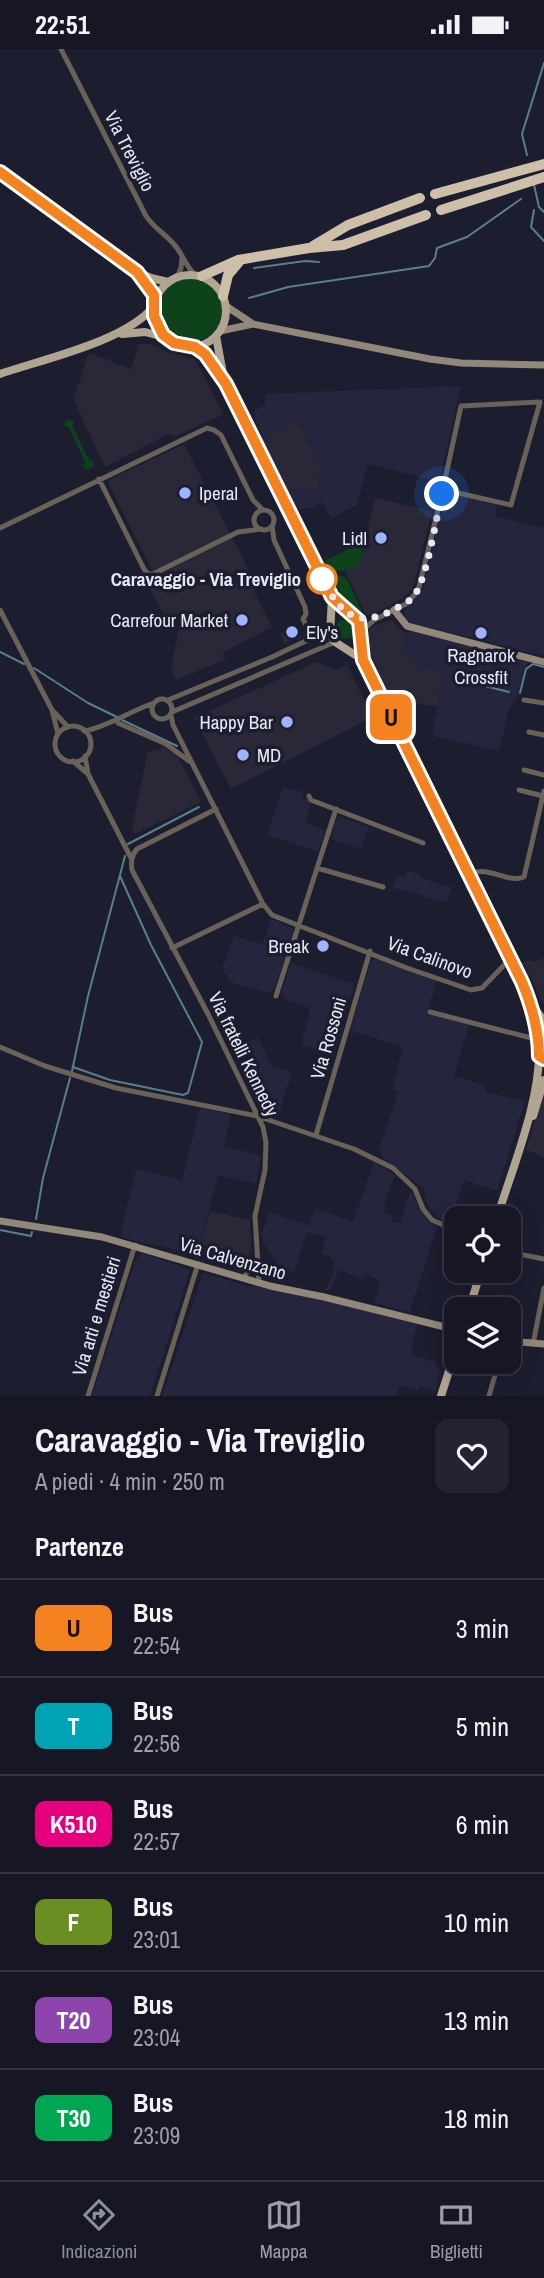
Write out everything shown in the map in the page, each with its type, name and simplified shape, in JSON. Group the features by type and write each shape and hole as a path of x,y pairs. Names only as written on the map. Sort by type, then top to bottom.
{"highway":[{"path":"435,194 544,164"},
{"path":"441,210 544,177"},
{"path":"309,248 348,225 421,198"},
{"path":"199,276 245,258 343,245 426,215"},
{"path":"225,301 228,275 245,258"}],"main road":[{"path":"0,172 137,272 168,282"},
{"path":"137,272 155,303 157,326 166,338"},
{"path":"0,374 119,334 140,321 168,282 177,277 199,276 214,284 225,301 225,322 218,334 217,351 226,384"},
{"path":"119,334 145,332 179,345 195,347 209,359 226,384 332,597 355,617 360,625 363,660 530,1000 544,1021"},
{"path":"195,347 218,334"},
{"path":"332,597 330,626 337,643 363,660"},
{"path":"330,626 338,615 355,617"},
{"path":"337,643 349,645 360,634"},
{"path":"501,1206 521,1144 542,1056 530,1000"},
{"path":"521,1144 528,1133 544,1080"},
{"path":"442,1396 449,1374"}],"street":[{"name":"Via Treviglio","path":"61,49 146,216 179,250 182,258 199,276"},
{"path":"177,277 182,258"},
{"path":"225,301 253,324"},
{"path":"218,334 253,324 430,359 461,363 544,365"},
{"path":"360,634 374,620 406,604 418,591 445,490 444,484 461,406 540,403 511,505 445,490"},
{"path":"0,528 203,429 211,429 221,435 253,500 273,516 274,540 305,607 306,614 303,618 313,639"},
{"path":"99,479 148,574 153,574 238,532 272,526"},
{"path":"253,500 256,526 274,540"},
{"path":"246,531 263,510"},
{"path":"0,610 52,709 68,727"},
{"path":"394,610 407,626 544,662"},
{"path":"355,617 374,620"},
{"path":"84,731 97,728 159,699 168,700 237,672 313,639 330,626"},
{"path":"163,719 242,681 337,643"},
{"path":"237,672 242,681"},
{"path":"168,700 172,704 173,725 263,904 172,948"},
{"path":"524,700 544,703"},
{"path":"153,703 156,717 173,725"},
{"path":"52,709 58,734 56,751 63,759 73,761 88,774"},
{"path":"134,710 153,712"},
{"path":"118,723 166,744 192,763"},
{"path":"58,734 68,727 77,727 84,731 90,748 86,756 88,774"},
{"path":"89,739 97,728"},
{"path":"530,732 544,735"},
{"path":"73,761 86,756"},
{"path":"524,770 544,775"},
{"name":"Via fratelli Kennedy","path":"88,774 131,858 132,870 208,1014 263,1127 266,1156 255,1216 259,1282"},
{"path":"468,874 481,870 517,879 524,877 543,793 519,790"},
{"path":"309,796 311,800 423,843"},
{"path":"131,858 137,849 216,809"},
{"path":"276,996 336,809"},
{"path":"317,868 383,887"},
{"name":"Via Calinovo","path":"263,904 275,917 471,990 482,988 510,959"},
{"name":"Via Rossoni","path":"316,1135 370,951"},
{"path":"430,1012 539,1039"},
{"path":"0,1047 45,1066 116,1088 257,1116 377,1159 393,1168 415,1189 423,1209 432,1220 444,1225"},
{"name":"Via Calvenzano","path":"0,1221 102,1237 259,1282 444,1327"},
{"name":"Via arti e mestieri","path":"88,1396 135,1245"},
{"path":"521,1254 544,1259"},
{"path":"244,1278 256,1262"},
{"path":"157,1396 198,1264"},
{"path":"533,1344 544,1288"},
{"path":"521,1342 544,1344"},
{"path":"489,1396 495,1374"}],"shaded area":[{"path":"139,344 150,344 195,359 223,414 176,436 169,434 105,467 73,399 89,353 131,369"},
{"path":"461,386 439,482 368,464 357,505 331,518 322,502 310,508 292,510 281,490 317,489 322,465 300,421 297,420 263,438 254,418 255,410 265,405 265,394"},
{"path":"297,420 322,465 317,489 281,490 259,440"},
{"path":"184,444 254,580 254,591 272,627 223,653 226,659 176,680 171,668 181,618 168,623 148,585 157,580 108,483 109,480"},
{"path":"446,492 497,505 495,516 544,528 544,656 411,623 405,619 405,609 422,591"},
{"path":"375,498 432,511 413,588 402,599 372,615 366,615 345,570 359,565"},
{"path":"391,620 406,632 403,645 405,649 443,674 437,707 391,699 364,648 371,627"},
{"path":"296,626 301,638 284,643 280,633"},
{"path":"408,630 529,661 518,695 509,709 499,751 432,736 443,675 419,667 421,662 405,649 403,645"},
{"path":"316,662 335,670 347,665 373,717 231,789 194,718"},
{"path":"164,747 176,754 201,802 135,834 132,827 148,752"},
{"path":"283,787 302,792 304,798 312,802 305,823 325,830 318,852 267,835"},
{"path":"338,816 369,827 361,849 330,839"},
{"path":"407,871 451,887 447,903 392,887 399,875 405,877"},
{"path":"271,919 294,929 275,988 267,993 230,982 222,968 234,936 263,944"},
{"path":"544,958 544,1005 522,964 528,960 533,962"},
{"path":"376,959 437,980 427,1014 469,1025 454,1076 484,1085 487,1092 525,1101 497,1191 464,1180 455,1206 444,1206 444,1220 427,1203 423,1188 382,1157 380,1147 398,1092 392,1090 403,1047 350,1030 371,961"},
{"path":"291,963 354,984 334,1055 302,1045 310,1008 284,999 282,990"},
{"path":"258,1037 272,1066 292,1072 279,1114 260,1098 231,1051"},
{"path":"544,1091 544,1157 526,1150"},
{"path":"200,1108 231,1114 224,1147 261,1156 256,1184 218,1175 198,1255 120,1237 136,1169 182,1180"},
{"path":"374,1162 395,1175 384,1204 384,1213 393,1216 392,1222 400,1223 411,1190 428,1222 437,1227 410,1312 375,1303 380,1281 366,1275 364,1280 339,1270 331,1290 325,1290 335,1261 321,1254 326,1237 307,1232 294,1273 278,1266 263,1242 262,1234 269,1212 309,1225 315,1208 353,1222"},
{"path":"210,1211 250,1220 251,1250 248,1258 236,1268 198,1255"},
{"path":"141,1253 190,1270 150,1396 92,1396 135,1262"},
{"path":"203,1273 417,1324 411,1354 435,1362 440,1372 435,1391 419,1386 418,1390 400,1385 396,1396 162,1396"}],"green space":[{"path":"190,278 208,284 216,292 222,310 216,328 208,336 190,342 172,336 164,328 158,310 164,292 172,284"},
{"path":"68,419 75,421 72,425 90,462 93,460 94,466 88,469 81,465 86,464 69,427 63,425"},
{"path":"365,541 359,566 329,572 324,561"},
{"path":"330,575 347,579 363,614 340,601 339,591"},
{"path":"346,619 353,622 356,629 353,636 346,639 339,636 336,629 339,622"}],"waterway":[{"path":"527,155 522,134 544,63"},
{"path":"534,185 539,207 544,212"},
{"path":"249,298 288,287 429,266 435,258 437,248 467,237 521,199"},
{"path":"534,210 531,227 544,241"},
{"path":"254,268 305,261 319,262"},
{"path":"0,652 24,664"},
{"path":"520,693 526,669 533,664 544,667"},
{"path":"34,668 88,703 117,717"},
{"path":"477,684 509,692"},
{"path":"122,720 177,746"},
{"path":"128,844 199,807"},
{"path":"72,1071 88,996 125,856"},
{"path":"73,1067 110,1080 183,1095 188,1093 202,1042 151,945 120,876"},
{"path":"36,1219 43,1178 70,1078"},
{"path":"0,1230 31,1236 32,1232"}],"bus line":[{"name":"U","path":"0,172 137,272 154,295 154,316 163,335 174,343 195,347 216,367 332,597 359,621 363,660 522,982 530,1000 538,1033 539,1056 544,1059"}],"place":[{"name":"Iperal","path":"185,493"},
{"name":"Lidl","path":"381,538"},
{"name":"Caravaggio - Via Treviglio","path":"322,579"},
{"name":"Carrefour Market","path":"242,620"},
{"name":"Ely's","path":"292,632"},
{"name":"Ragnarok Crossfit","path":"481,633"},
{"name":"Happy Bar","path":"287,722"},
{"name":"MD","path":"243,755"},
{"name":"Break","path":"323,946"}],"route":[{"path":"322,579 321,577 339,605 357,618 374,620 406,604 418,591 421,582 442,494"}]}
